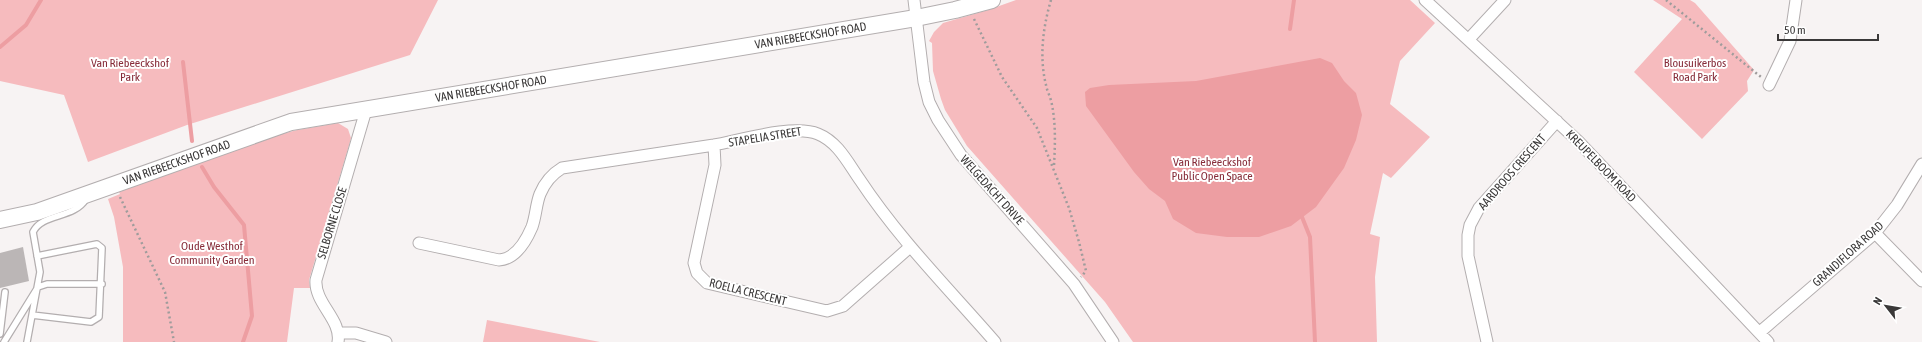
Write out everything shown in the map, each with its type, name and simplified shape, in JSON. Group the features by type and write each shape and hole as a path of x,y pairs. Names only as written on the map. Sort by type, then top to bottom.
{"street":[{"name":"WELGEDACHT DRIVE","path":"914,0 924,82 929,102 938,120 961,155 1074,284 1113,342"},
{"name":"VAN RIEBEECKSHOF ROAD","path":"0,220 37,212 291,122 916,18 972,6 992,0"},
{"name":"KREUPELBOOM ROAD","path":"1425,0 1578,141 1768,342"},
{"path":"1469,39 1505,0"},
{"path":"1769,85 1790,41 1796,0"},
{"name":"SELBORNE CLOSE","path":"366,110 316,280 317,292 339,338 356,333 386,342"},
{"name":"AARDROOS CRESCENT","path":"1487,342 1468,256 1467,240 1470,225 1479,208 1557,121"},
{"name":"STAPELIA STREET","path":"419,243 499,260 508,258 515,254 532,227 540,194 547,182 553,174 562,168 714,145 794,130 810,131 824,136 840,151 872,199 910,248 995,342"},
{"name":"ROELLA CRESCENT","path":"714,145 715,165 694,263 697,273 707,283 827,311 833,310 843,306 910,248"},
{"name":"GRANDIFLORA ROAD","path":"1760,332 1875,233 1900,201 1922,164"},
{"path":"1875,233 1922,281"}],"lane":[{"path":"27,342 40,272 33,232 37,226 77,209 89,193"},
{"path":"32,315 91,322 99,317 102,284 102,248 100,244 37,256"},
{"path":"4,342 38,287 47,284 102,284"},
{"path":"0,334 5,292"}],"path":[{"path":"1051,0 1045,19 1042,50 1046,84 1052,104 1055,136 1054,169"},
{"path":"1666,0 1754,70 1769,85"},
{"path":"972,6 974,18 1002,76 1038,128 1054,169 1080,242 1086,271 1074,284"},
{"path":"112,185 120,197 165,292 174,342"}],"green space":[{"name":"Van Riebeeckshof Park","path":"0,0 438,0 410,55 187,125 88,162 64,95 0,81"},
{"name":"Van Riebeeckshof Public Open Space","path":"1016,0 1410,0 1435,23 1400,61 1390,104 1430,137 1391,178 1383,173 1370,234 1380,237 1375,277 1377,342 1133,342 1105,302 967,146 945,110 941,99 933,71 932,43 929,41 934,32 943,23"},
{"name":"Blousuikerbos Road Park","path":"1653,0 1690,0 1695,3 1754,70 1747,81 1748,91 1702,139 1634,72 1682,19"},
{"name":"Oude Westhof Community Garden","path":"338,123 348,129 351,138 309,280 310,288 294,288 287,342 123,342 123,267 114,217 108,199 120,194 119,192 267,138 297,130"},
{"path":"487,320 600,342 483,342"}],"shaded area":[{"path":"1320,58 1332,63 1344,81 1356,93 1362,115 1356,140 1344,168 1316,207 1291,226 1259,237 1227,237 1196,233 1173,219 1165,201 1149,189 1134,172 1086,106 1085,92 1090,88 1109,85 1196,81"}],"building":[{"path":"23,247 29,281 0,288 0,253"}],"waterway":[{"path":"0,47 26,25 41,0"},
{"path":"1290,29 1294,0"},
{"path":"183,62 192,141"},
{"path":"202,167 214,187 244,225 252,316 243,342"},
{"path":"1302,217 1310,237 1315,342"}]}
